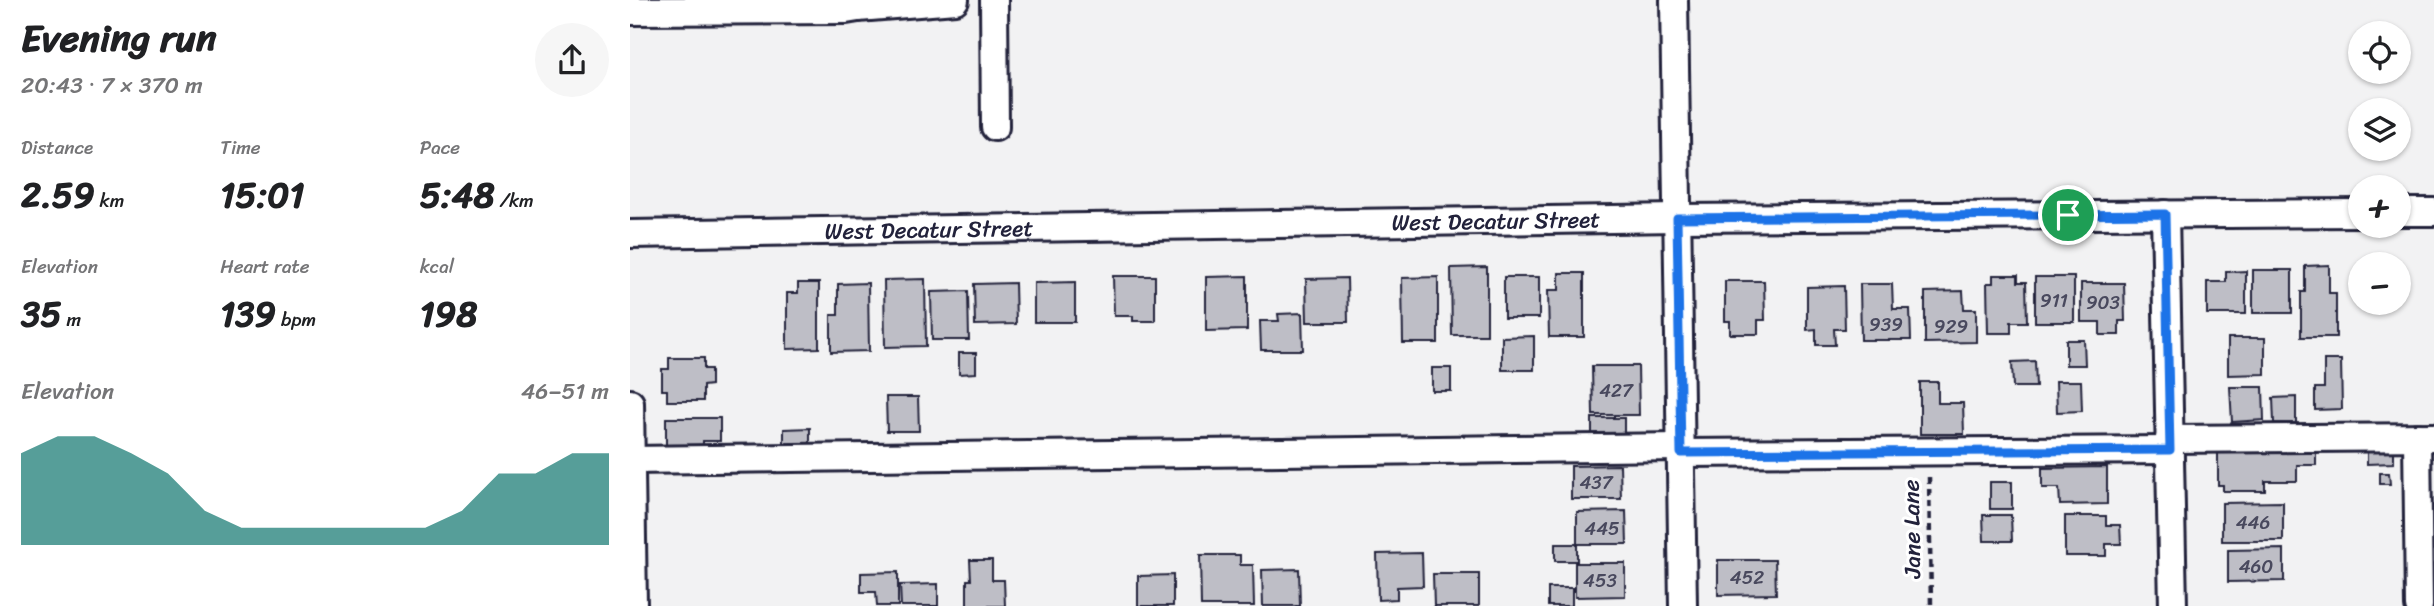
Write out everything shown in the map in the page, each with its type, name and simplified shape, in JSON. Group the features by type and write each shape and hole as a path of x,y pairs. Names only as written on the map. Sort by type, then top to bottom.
{"street":[{"path":"630,11 776,11 955,0"},
{"path":"995,0 995,127"},
{"path":"1674,0 1683,606"},
{"path":"2411,212 2434,212"},
{"name":"West Decatur Street","path":"630,234 1677,218 2348,213"},
{"path":"2165,214 2173,606"},
{"path":"630,403 633,606"},
{"path":"631,460 1681,450 1929,452 2426,437 2418,606"}],"path":[{"name":"Jane Lane","path":"1929,452 1931,606"}],"building":[{"path":"2329,265 2329,293 2336,293 2336,337 2301,337 2301,292 2305,292 2305,266"},
{"path":"1487,267 1487,335 1452,335 1451,268"},
{"path":"2253,270 2292,270 2292,313 2253,313"},
{"path":"2246,271 2246,314 2207,314 2207,282 2226,282 2226,272"},
{"path":"1559,273 1584,273 1584,337 1549,337 1548,290 1559,290"},
{"path":"1993,275 2018,275 2018,282 2026,282 2027,322 2011,322 2011,333 1988,333 1987,283 1993,283"},
{"path":"1113,276 1155,276 1155,321 1133,321 1133,316 1114,316"},
{"path":"1247,276 1247,330 1206,331 1206,277"},
{"path":"1438,277 1438,343 1403,343 1402,278"},
{"path":"1504,277 1539,277 1539,318 1504,318"},
{"path":"2035,277 2074,277 2074,322 2035,322"},
{"path":"1347,278 1348,322 1307,322 1306,279"},
{"path":"925,279 926,346 885,347 884,280"},
{"path":"1725,281 1764,281 1765,320 1758,320 1758,334 1730,334 1730,321 1725,321"},
{"path":"1075,282 1075,322 1034,322 1034,283"},
{"path":"798,283 819,283 819,348 787,349 787,293 798,293"},
{"path":"868,283 869,351 831,352 831,315 838,315 838,284"},
{"path":"1015,283 1016,324 975,325 974,284"},
{"path":"2081,283 2124,283 2125,321 2119,321 2119,335 2100,335 2100,322 2081,322"},
{"path":"1860,284 1892,284 1893,309 1910,309 1911,340 1861,340"},
{"path":"1844,286 1845,329 1834,329 1835,345 1816,345 1816,329 1807,330 1807,287"},
{"path":"968,291 969,340 932,340 931,292"},
{"path":"1963,291 1964,309 1976,309 1976,342 1925,343 1925,292"},
{"path":"1302,313 1303,350 1261,350 1260,321 1279,321 1278,314"},
{"path":"1534,336 1534,370 1502,370 1502,337"},
{"path":"2228,338 2265,338 2265,374 2228,375"},
{"path":"2066,340 2084,340 2085,365 2066,365"},
{"path":"959,353 976,353 976,373 959,374"},
{"path":"669,358 704,358 704,369 711,369 711,385 703,386 703,401 667,401 667,390 662,390 662,369 669,369"},
{"path":"2324,360 2341,360 2342,409 2315,410 2315,388 2324,388"},
{"path":"2035,361 2036,387 2013,387 2012,362"},
{"path":"1592,366 1638,366 1639,415 1593,415"},
{"path":"1432,368 1451,368 1451,391 1432,391"},
{"path":"2056,381 2081,381 2082,411 2057,412"},
{"path":"1920,382 1938,382 1938,403 1963,403 1964,434 1920,434"},
{"path":"2230,387 2263,387 2264,420 2232,422"},
{"path":"886,397 918,397 919,431 887,431"},
{"path":"2296,397 2296,423 2274,423 2273,398"},
{"path":"666,418 720,418 720,441 703,441 703,450 666,450"},
{"path":"1592,418 1624,418 1624,434 1592,434"},
{"path":"810,428 810,445 784,446 784,429"},
{"path":"2367,443 2394,443 2394,463 2367,464"},
{"path":"2218,447 2316,447 2316,465 2297,465 2297,481 2265,481 2265,491 2223,491 2223,485 2218,485"},
{"path":"1620,465 1621,499 1571,499 1571,466"},
{"path":"2107,467 2107,504 2060,505 2059,488 2042,488 2042,468"},
{"path":"2380,473 2389,473 2390,484 2380,484"},
{"path":"1990,482 2012,482 2012,509 1990,509"},
{"path":"2283,502 2283,541 2222,541 2222,503"},
{"path":"1626,511 1627,544 1577,544 1577,512"},
{"path":"1983,515 2011,515 2012,541 1984,541"},
{"path":"2065,516 2106,516 2106,525 2120,525 2121,544 2106,544 2106,556 2065,556"},
{"path":"1555,544 1577,544 1577,561 1555,561"},
{"path":"2284,549 2284,581 2228,582 2228,550"},
{"path":"1422,553 1423,586 1397,587 1397,599 1378,600 1377,554"},
{"path":"1200,555 1240,555 1240,565 1253,565 1254,606 1201,606"},
{"path":"970,560 992,560 992,580 1004,580 1005,606 967,606 967,580 971,580"},
{"path":"1718,560 1775,560 1776,594 1718,595"},
{"path":"1575,563 1625,563 1625,596 1575,597"},
{"path":"1299,569 1300,606 1263,606 1262,570"},
{"path":"898,572 898,606 877,606 876,592 861,592 861,573"},
{"path":"1433,574 1479,574 1479,606 1434,606"},
{"path":"1173,575 1173,606 1138,606 1138,576"},
{"path":"938,584 938,606 901,606 900,585"},
{"path":"1548,588 1572,588 1572,606 1548,606"}],"route":[{"path":"2165,214 2170,450 1681,453 1677,218 2068,215 2165,214"}]}
